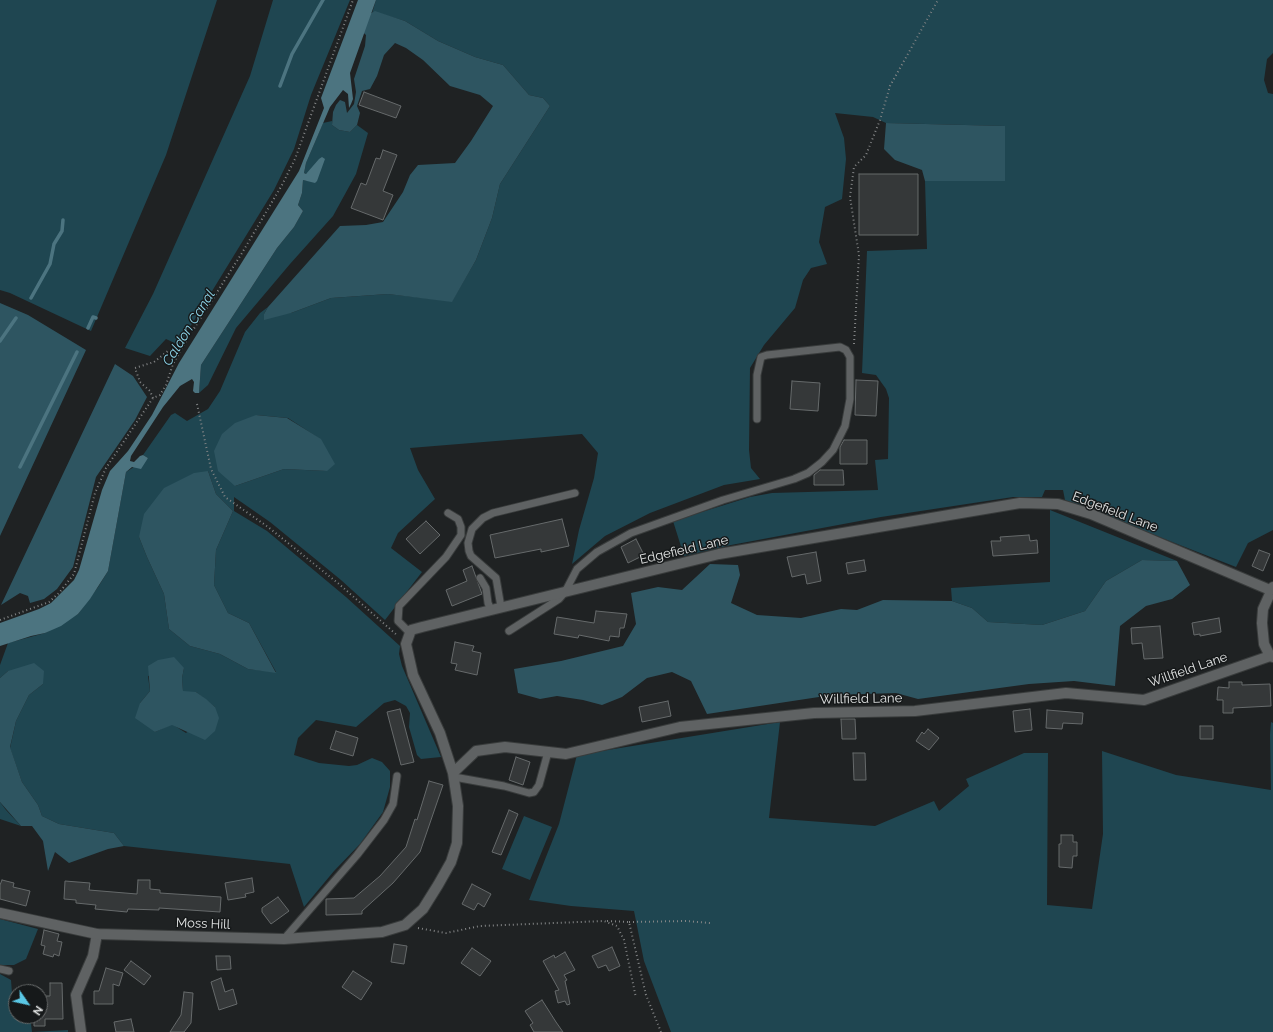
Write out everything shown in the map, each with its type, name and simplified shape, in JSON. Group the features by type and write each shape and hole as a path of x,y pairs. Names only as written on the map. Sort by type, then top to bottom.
{"street":[{"name":"Edgefield Lane","path":"410,633 411,630 719,554 1020,503 1058,504 1091,514 1272,588"},
{"path":"1272,588 1263,609 1262,623 1264,644 1272,656"},
{"path":"405,925 423,909 451,862 456,843 458,806 454,775 440,733 413,675 406,644 410,633"},
{"name":"Willfield Lane","path":"454,775 476,751 505,747 566,754 680,727 814,713 914,711 1066,692 1144,700 1272,656"},
{"name":"Moss Hill","path":"0,912 97,934 284,939 382,932 405,925"},
{"path":"81,1032 76,995 93,956 97,934"}],"lane":[{"path":"509,631 550,606 565,592 576,569 597,552 631,533 723,500 794,479 808,473 822,462 833,450 845,426 850,399 850,357 846,350 840,347 767,355 761,357 757,375 757,419"},
{"path":"496,609 496,578 471,556 469,551 468,543 472,529 483,518 493,513 575,493"},
{"path":"410,633 398,621 399,606 446,557 461,535 461,527 458,519 448,512"},
{"path":"480,578 486,588 488,603 496,609"},
{"path":"454,775 530,793 534,792 539,786 548,752"},
{"path":"284,939 361,850 384,820 392,804 397,776"},
{"path":"0,969 9,971"}],"path":[{"path":"0,620 49,602 59,593 74,574 94,493 106,468 153,398 160,395 166,385 173,364 181,349 242,253 295,159 353,0"},
{"path":"850,357 855,341 859,255 850,197 854,167 866,155 880,120 890,86 938,0"},
{"path":"153,398 150,391 140,382 135,368 154,362 168,351 181,349"},
{"path":"197,404 211,469 225,497 268,527 339,584 406,644"},
{"path":"604,921 617,926 624,940 636,998"},
{"path":"405,925 429,931 446,933 480,926 604,921 686,921 710,923"},
{"path":"628,922 646,995 661,1032"}],"shaded area":[{"path":"0,0 217,0 166,155 91,331 10,293 0,290"},
{"path":"273,0 350,0 311,95 294,149 274,190 179,345 166,339 150,356 125,348 153,294 250,76"},
{"path":"358,0 376,0 350,73 353,99 351,104 349,108 348,94 343,90 330,107 306,163 304,173 306,174 322,157 325,159 317,181 315,183 303,180 302,193 298,205 303,211 294,227 277,248 201,365 199,393 195,393 193,391 194,382 192,379 180,386 163,407 131,456 130,461 134,462 143,455 148,458 141,469 132,467 126,472 108,571 90,599 78,614 61,626 45,633 0,646 0,623 39,609 51,603 74,580 79,570 102,490 110,471 128,451 152,415 179,363 299,171 324,108 321,98"},
{"path":"376,0 1273,0 1273,53 1267,59 1264,80 1268,93 1273,94 1273,530 1248,543 1236,567 1065,500 1063,490 1045,490 1042,497 1013,497 881,517 731,545 684,556 673,521 750,497 772,493 878,490 875,460 888,459 889,398 886,389 876,375 862,373 867,251 927,249 925,181 1004,181 1004,126 886,123 873,117 835,113 844,138 846,159 842,199 825,207 819,242 827,264 811,268 803,280 795,308 764,345 750,368 749,450 751,468 760,479 724,485 650,513 605,536 572,564 579,530 594,478 598,453 582,434 410,448 418,470 435,499 398,533 391,548 422,572 385,620 341,580 270,522 234,497 234,511 267,531 346,597 400,646 399,654 402,666 441,757 421,759 417,755 409,727 410,713 406,706 395,700 384,703 356,727 316,720 298,738 294,755 319,763 349,766 357,765 372,758 382,762 390,771 390,787 383,812 360,844 334,871 304,907 290,864 124,846 114,833 59,824 42,816 38,805 22,782 10,748 16,721 29,695 43,684 8,671 0,678 0,665 8,643 45,633 78,614 98,587 108,571 126,472 148,458 143,455 171,415 175,413 187,421 208,409 220,391 245,332 260,313 268,307 264,314 291,313 331,298 388,294 452,301 476,260 492,218 500,184 550,106 543,98 529,95 503,65 475,57 438,41 405,21 375,12 372,13","holes":["256,415 288,418 320,439 327,471 284,469 235,486","208,471 216,494 233,511 216,550 214,585 228,613 249,623 276,672 248,669 220,654 190,646 169,629 164,594 139,537","184,668 182,678 183,692 196,692 215,707 186,733 172,724 155,732 140,703 150,691 148,676"]},
{"path":"375,11 405,21 438,41 475,57 503,65 529,95 543,98 550,106 500,184 492,218 476,260 452,302 388,294 331,298 291,313 264,320 264,314 268,307 340,226 366,225 383,222 403,192 410,175 418,165 455,163 493,106 480,95 450,86 423,60 406,48 395,43 384,55 377,76 370,89 362,91 357,106 360,113 357,125 350,132 339,130 332,125 333,112 340,100 345,102 347,113 354,104 356,92 354,79 365,46 366,35 356,26 362,18"},
{"path":"332,121 332,125 339,130 350,132 357,125 368,133 356,174 333,216 236,328 208,385 199,393 201,365 277,248 294,227 303,211 298,205 302,193 303,180 308,181 309,172 306,174 304,173 306,163 323,123"},
{"path":"886,123 1005,126 1005,181 925,181 922,170 895,160 884,149"},
{"path":"0,303 28,315 86,350 0,536"},
{"path":"115,364 133,376 147,397 135,420 96,477 73,567 57,589 44,599 30,603 28,596 20,593 1,605"},
{"path":"256,415 287,418 321,439 335,464 327,471 284,469 235,486 218,471 214,451 222,434 235,423"},
{"path":"208,471 216,494 233,511 216,550 214,585 228,613 249,623 276,673 248,669 220,654 190,646 169,629 164,594 139,537 144,514 164,488 194,473"},
{"path":"1050,510 1177,561 1142,560 1106,581 1085,611 1042,625 988,622 972,608 952,601 951,588 1050,582"},
{"path":"1142,560 1177,561 1190,585 1172,599 1146,606 1120,626 1115,686 1074,681 1029,684 918,699 896,693 832,695 707,714 691,681 672,672 647,678 622,697 602,705 557,696 540,699 518,693 514,669 561,661 623,646 636,624 631,593 658,587 682,590 710,564 738,565 740,575 731,603 757,615 801,618 841,609 857,610 883,600 952,601 972,608 988,622 1042,625 1085,611 1106,581"},
{"path":"174,657 184,668 182,678 183,691 196,692 215,707 219,718 215,731 205,740 172,725 155,732 135,718 140,703 150,691 148,666 158,660"},
{"path":"34,663 44,671 43,684 29,695 16,721 10,747 22,782 38,805 42,816 59,824 114,833 124,846 108,849 69,863 55,852 48,871 43,841 32,826 21,826 0,802 0,678 8,671"},
{"path":"780,722 769,818 875,826 934,801 939,811 969,786 966,779 1024,753 1048,753 1047,905 1092,909 1103,834 1102,751 1176,775 1271,790 1270,735 1271,722 1273,723 1273,1032 671,1032 644,961 634,911 571,906 529,900 559,824 577,755"},
{"path":"0,802 6,810 21,826 0,819"},
{"path":"524,816 552,827 530,880 502,869"},
{"path":"0,919 38,929 26,959 14,965 0,965"},
{"path":"0,974 11,980 11,984 8,984 8,1024 31,1024 32,1032 0,1032"},
{"path":"68,1030 68,1032 32,1032"}],"building":[{"path":"364,92 401,106 396,118 359,105"},
{"path":"383,150 397,155 383,191 393,195 383,220 351,208 361,183 366,185 376,158 380,159"},
{"path":"859,174 918,174 918,235 859,235"},
{"path":"856,380 878,381 876,416 855,415"},
{"path":"792,381 820,383 818,411 790,409"},
{"path":"844,440 867,440 867,464 840,464 840,447"},
{"path":"820,470 843,470 844,485 814,485 814,475"},
{"path":"562,519 569,546 541,552 541,549 495,558 490,535"},
{"path":"426,521 440,535 420,554 406,539"},
{"path":"1029,535 1030,541 1037,540 1038,553 993,556 991,541 1001,541 1000,537"},
{"path":"636,539 644,555 628,563 621,547"},
{"path":"1259,550 1270,554 1263,571 1252,566"},
{"path":"816,552 821,581 807,584 805,574 792,577 787,557"},
{"path":"864,560 866,571 848,574 846,563"},
{"path":"472,566 482,594 452,606 446,590 467,581 463,570"},
{"path":"596,611 627,614 624,628 620,628 619,637 610,636 609,641 579,635 578,638 554,634 557,617 594,623"},
{"path":"1219,618 1221,632 1200,636 1200,634 1194,635 1192,623"},
{"path":"1160,626 1163,658 1144,659 1142,643 1132,644 1131,628"},
{"path":"455,642 474,646 472,651 481,653 477,675 455,670 457,664 451,663"},
{"path":"1229,682 1242,682 1242,685 1270,684 1271,706 1233,708 1233,713 1223,713 1223,700 1217,700 1218,687 1229,688"},
{"path":"668,701 671,716 642,722 639,707"},
{"path":"400,709 414,762 401,765 387,712"},
{"path":"1030,709 1032,730 1015,732 1013,711"},
{"path":"1047,710 1083,713 1082,724 1063,723 1062,729 1046,728"},
{"path":"841,719 855,719 856,739 842,739"},
{"path":"1200,726 1213,726 1213,739 1200,739"},
{"path":"928,729 939,738 929,750 916,741 922,732 924,734"},
{"path":"336,731 358,738 353,756 330,749"},
{"path":"853,753 865,753 866,780 854,780"},
{"path":"516,757 530,762 523,785 509,780"},
{"path":"429,781 443,785 420,852 393,883 362,911 362,914 326,915 326,899 354,898 380,876 406,847 415,819 417,820"},
{"path":"509,810 518,814 501,855 492,852"},
{"path":"1061,835 1073,835 1073,842 1077,842 1077,856 1073,856 1072,868 1059,867 1059,844 1061,844"},
{"path":"252,878 254,892 245,894 246,897 228,900 225,883"},
{"path":"2,880 14,883 13,887 30,891 26,906 0,899 0,885"},
{"path":"138,880 150,880 150,889 160,890 160,893 221,897 220,912 159,908 159,910 128,909 127,912 95,909 96,905 76,903 76,900 64,899 65,881 90,883 89,890 137,894"},
{"path":"472,884 491,894 484,907 478,903 474,910 462,904"},
{"path":"278,897 289,911 271,924 262,912 262,908"},
{"path":"44,930 59,934 57,941 62,942 59,956 54,954 53,957 43,954 45,946 41,945"},
{"path":"394,944 407,946 404,964 391,962"},
{"path":"612,947 620,966 609,971 606,965 598,968 592,956"},
{"path":"472,948 491,961 480,976 461,963"},
{"path":"565,952 575,970 564,975 567,980 565,981 570,1004 567,1005 565,1001 558,1003 555,991 559,990 543,961 554,955 555,958"},
{"path":"216,956 230,956 231,969 217,970"},
{"path":"131,961 151,976 144,985 124,970"},
{"path":"106,968 123,973 119,986 113,984 113,1004 94,1004 94,991 99,991"},
{"path":"353,971 372,983 361,1000 342,987"},
{"path":"221,978 225,992 233,989 237,1004 219,1010 211,982"},
{"path":"50,983 62,983 63,1019 48,1019 48,996 50,996"},
{"path":"184,992 193,993 191,1023 184,1032 170,1032 181,1015"},
{"path":"542,1000 563,1032 534,1032 530,1025 533,1023 525,1011"},
{"path":"131,1019 134,1032 116,1032 114,1022"},
{"path":"34,1024 45,1024 45,1026 34,1026"}],"waterway":[{"path":"280,86 292,54 323,0"},
{"path":"31,298 50,264 54,244 62,231 63,220"},
{"path":"88,328 93,317 96,318"},
{"path":"0,341 16,318"},
{"path":"20,467 77,352"}],"water label":[{"name":"Caldon Canal","path":"189,328"}]}
